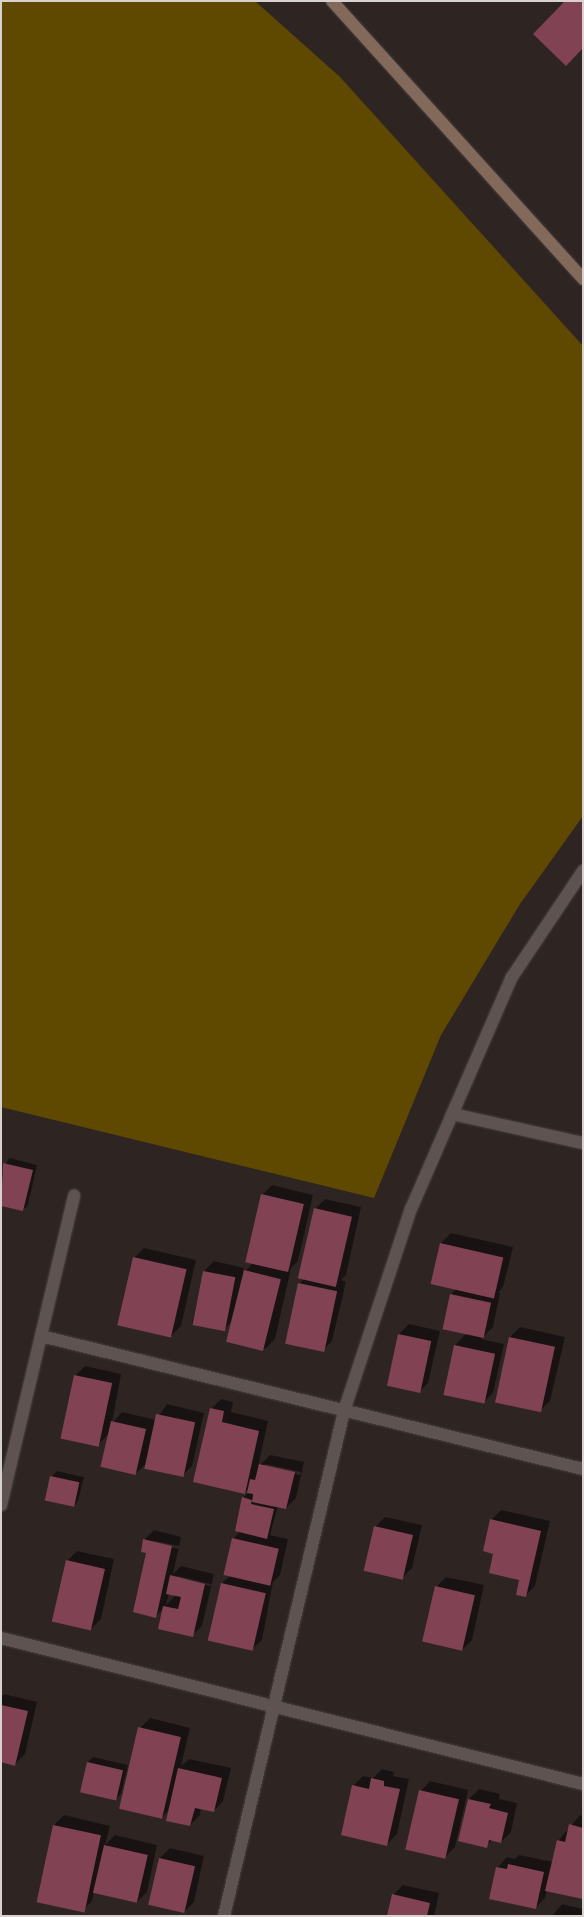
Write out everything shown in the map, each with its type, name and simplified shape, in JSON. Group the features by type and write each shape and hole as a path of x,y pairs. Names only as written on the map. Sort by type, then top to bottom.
{"main road":[{"path":"332,1 583,279"}],"street":[{"path":"224,1916 344,1411 411,1209 512,977 583,872"},
{"path":"452,1114 583,1143"},
{"path":"1,1505 74,1195"},
{"path":"41,1336 583,1470"},
{"path":"1,1638 583,1784"}],"shaded area":[{"path":"1,1 255,1 340,77 583,346 583,816 520,904 441,1035 374,1198 1,1107"}],"building":[{"path":"565,1 583,1 583,48 566,66 533,34"},
{"path":"3,1163 33,1170 23,1211 1,1206"},
{"path":"261,1194 304,1204 288,1272 245,1262"},
{"path":"314,1208 352,1217 336,1287 298,1278"},
{"path":"440,1243 503,1258 494,1299 431,1284"},
{"path":"133,1257 187,1269 171,1338 117,1325"},
{"path":"244,1270 281,1279 263,1351 226,1342"},
{"path":"203,1271 235,1277 225,1331 193,1325"},
{"path":"298,1283 337,1291 324,1352 285,1344"},
{"path":"450,1294 491,1303 484,1338 443,1329"},
{"path":"398,1334 431,1341 420,1393 387,1386"},
{"path":"509,1337 555,1347 541,1412 495,1403"},
{"path":"454,1345 495,1354 484,1404 443,1395"},
{"path":"74,1375 112,1383 99,1447 60,1439"},
{"path":"210,1408 224,1411 222,1422 259,1431 245,1494 193,1482"},
{"path":"156,1414 195,1422 183,1477 144,1469"},
{"path":"111,1421 146,1429 136,1475 100,1467"},
{"path":"259,1464 295,1472 286,1509 252,1502 253,1494 247,1493 250,1479 255,1480"},
{"path":"50,1476 79,1482 74,1507 45,1500"},
{"path":"242,1497 252,1500 251,1504 274,1509 267,1539 235,1531"},
{"path":"490,1519 541,1531 526,1597 516,1595 519,1580 489,1573 493,1554 483,1551"},
{"path":"374,1526 413,1535 403,1580 364,1571"},
{"path":"232,1538 279,1549 270,1586 223,1575"},
{"path":"143,1539 172,1546 156,1618 133,1612 146,1553 141,1552"},
{"path":"66,1560 105,1569 91,1630 52,1621"},
{"path":"170,1575 205,1584 193,1637 158,1629 163,1606 178,1609 181,1597 166,1594"},
{"path":"221,1583 266,1593 253,1651 208,1640"},
{"path":"435,1586 475,1595 462,1651 422,1642"},
{"path":"1,1705 28,1711 15,1766 1,1762"},
{"path":"138,1727 181,1737 162,1819 119,1809"},
{"path":"87,1762 123,1770 116,1801 80,1792"},
{"path":"178,1768 222,1778 214,1812 195,1808 190,1826 166,1821"},
{"path":"371,1778 384,1781 384,1786 400,1789 387,1846 341,1835 352,1785 369,1789"},
{"path":"419,1790 459,1799 445,1859 405,1849"},
{"path":"468,1799 491,1804 489,1808 508,1813 501,1843 489,1840 487,1848 458,1841"},
{"path":"569,1824 583,1828 583,1899 545,1891 557,1840 565,1842"},
{"path":"53,1825 101,1835 85,1912 37,1902"},
{"path":"104,1845 148,1855 137,1903 93,1893"},
{"path":"159,1858 195,1866 184,1913 148,1905"},
{"path":"508,1864 544,1872 536,1909 489,1899 496,1867 507,1869"},
{"path":"392,1894 430,1903 427,1916 387,1916"}]}
